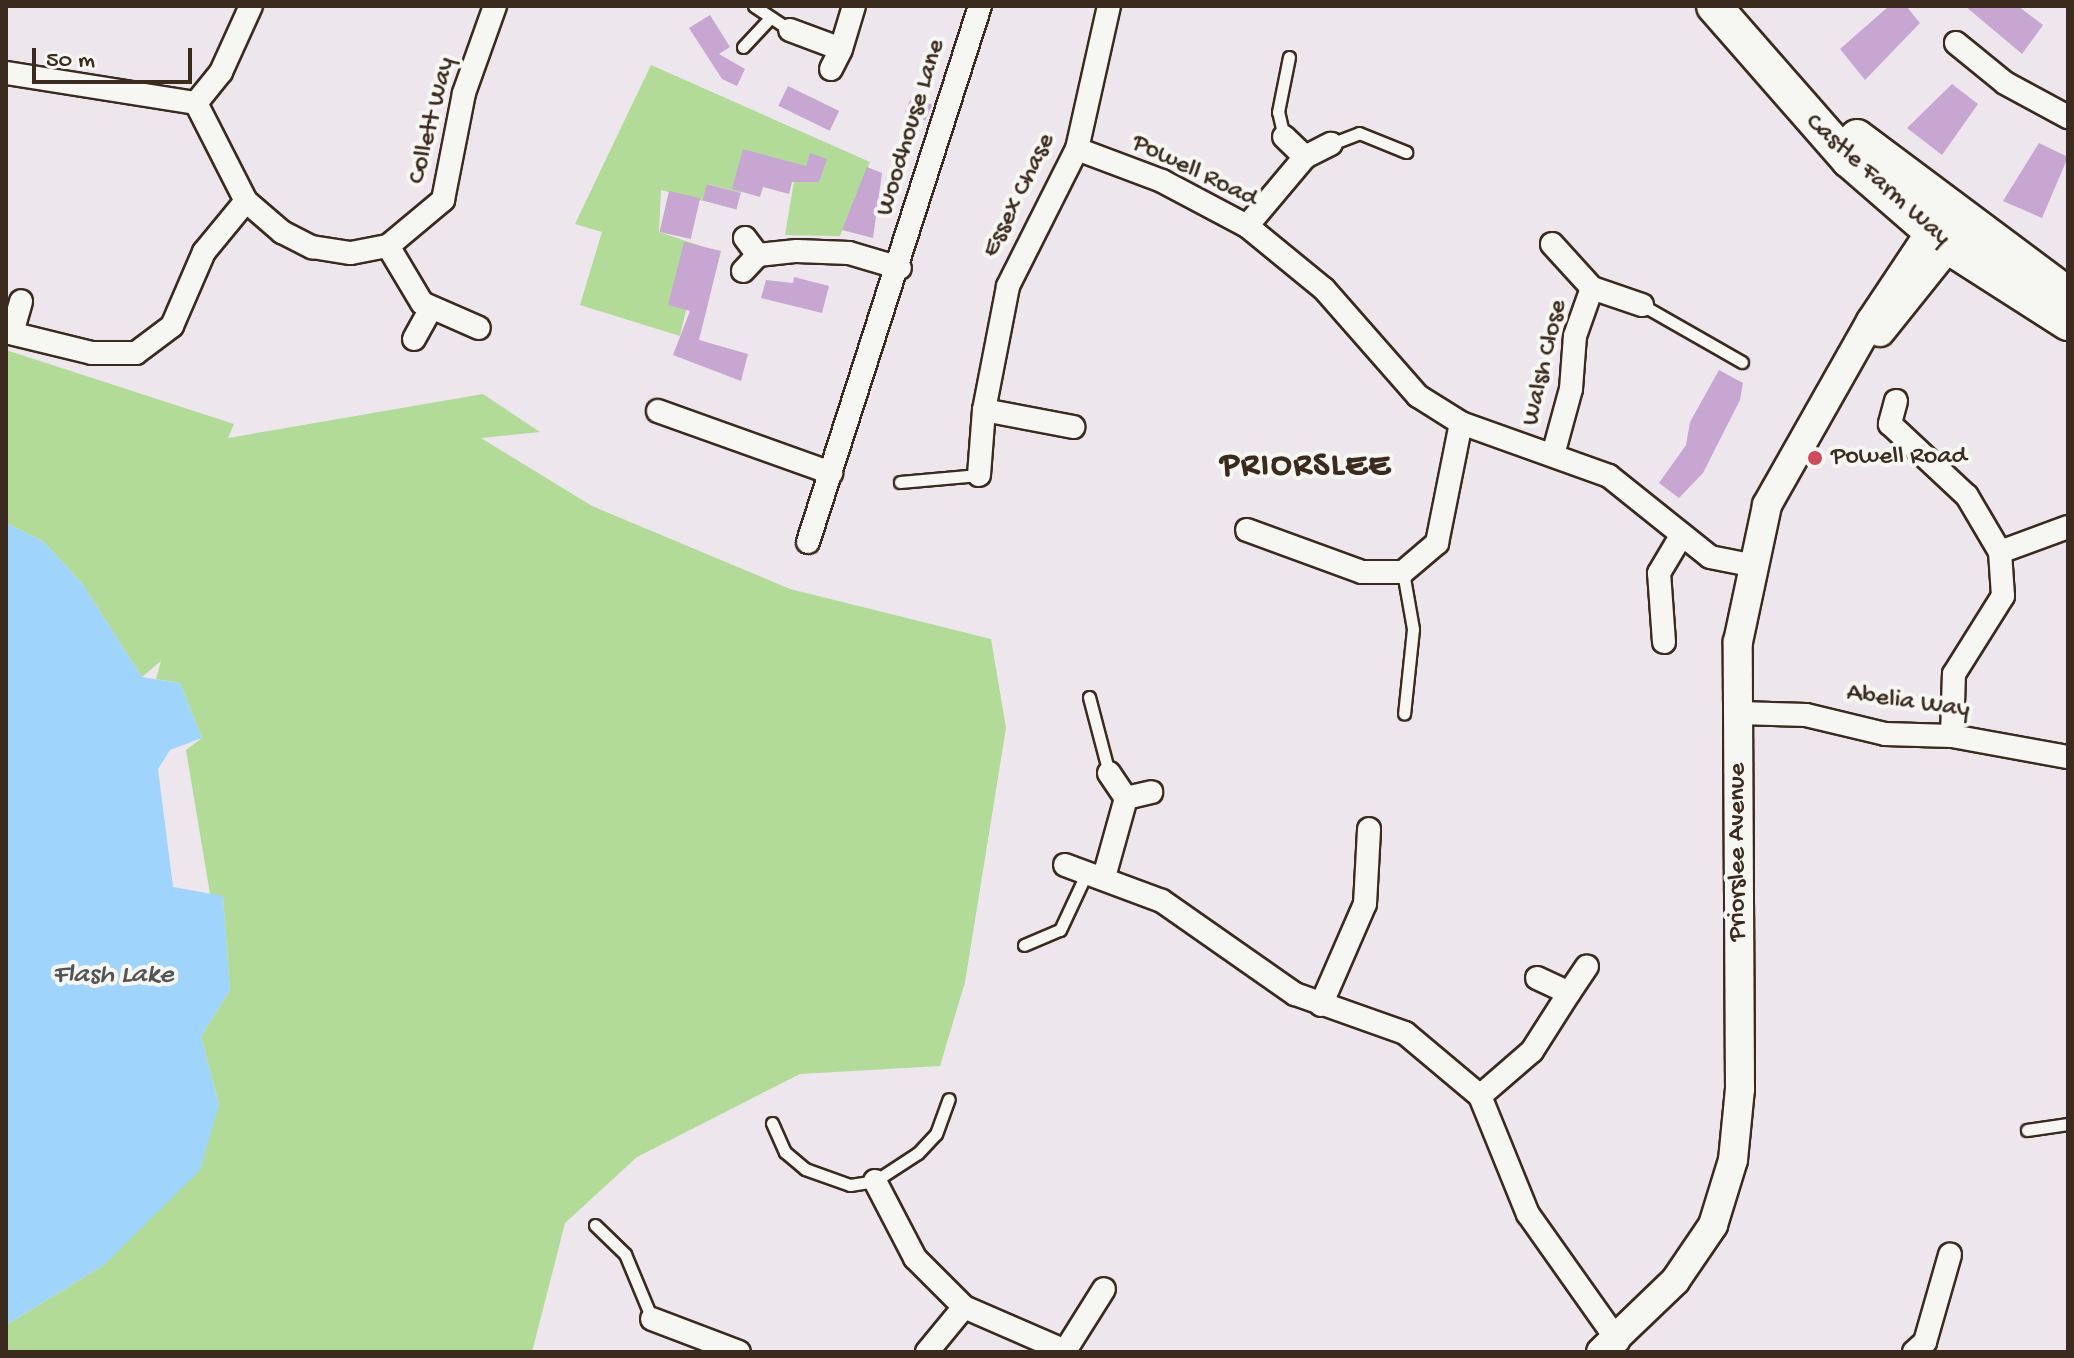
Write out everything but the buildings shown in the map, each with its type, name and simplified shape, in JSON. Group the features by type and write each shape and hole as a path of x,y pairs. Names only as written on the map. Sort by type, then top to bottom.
{"main road":[{"name":"Castle Farm Way","path":"1714,6 1820,132 2068,323"},
{"name":"Castle Farm Way","path":"1741,6 1845,126 1948,228 2068,295"}],"street":[{"path":"196,103 221,72 251,6"},
{"name":"Collett Way","path":"388,246 443,200 464,93 495,6"},
{"path":"790,30 836,59 854,6"},
{"name":"Woodhouse Lane","path":"808,542 900,268 980,6"},
{"name":"Essex Chase","path":"979,475 984,410 1008,286 1077,149 1109,6"},
{"path":"1956,43 2005,83 2068,117"},
{"path":"6,73 196,103"},
{"path":"196,103 246,201 312,247 351,253 388,246 431,308 479,328"},
{"path":"1284,137 1305,157"},
{"path":"1247,226 1305,157 1331,144"},
{"name":"Powell Road","path":"1077,149 1162,181 1247,226 1324,289 1418,396 1461,423 1554,451 1609,476 1710,557 1750,565"},
{"path":"21,301 9,332 92,353 136,353 172,326 204,252 246,201"},
{"name":"Priorslee Avenue","path":"1610,1346 1675,1281 1713,1225 1733,1160 1738,642 1750,565 1767,505 1868,337 1885,330 1948,228"},
{"name":"Walsh Close","path":"1552,244 1592,288 1642,305"},
{"path":"749,255 849,253 900,268"},
{"name":"Walsh Close","path":"1554,451 1571,389 1575,336 1592,288"},
{"path":"414,339 431,308"},
{"path":"1896,401 1881,426 1967,496 2000,552 2003,596 1954,674 1952,736"},
{"path":"984,410 1073,427"},
{"path":"658,411 831,473"},
{"path":"1247,530 1362,572 1403,572 1437,543 1461,423"},
{"path":"2000,552 2068,527"},
{"path":"1664,642 1659,573 1681,536"},
{"name":"Abelia Way","path":"1739,713 1952,736 2068,757"},
{"path":"1109,773 1126,798"},
{"path":"1126,798 1151,792"},
{"path":"1096,875 1126,798"},
{"path":"1321,1005 1365,904 1369,829"},
{"path":"1065,865 1175,908 1276,985 1321,1005 1405,1033 1480,1096 1528,1214 1610,1346"},
{"path":"1480,1096 1532,1051 1587,966"},
{"path":"1537,978 1569,993"},
{"path":"875,1181 915,1258 964,1307 1066,1352 1104,1289"},
{"path":"1914,1352 1925,1342 1950,1255"},
{"path":"927,1352 964,1307"},
{"path":"652,1319 739,1352"}],"lane":[{"path":"754,6 768,20 790,30"},
{"path":"743,47 768,20"},
{"path":"1284,137 1278,112 1289,57"},
{"path":"1331,144 1359,133 1406,152"},
{"path":"1642,305 1742,362"},
{"path":"900,482 979,475"},
{"path":"1403,572 1413,629 1404,714"},
{"path":"1089,697 1109,773"},
{"path":"1024,945 1060,930 1096,875"},
{"path":"772,1123 785,1152 805,1169 850,1185 875,1181 928,1144 949,1099"},
{"path":"2027,1130 2068,1124"},
{"path":"595,1225 625,1254 652,1319"}],"green space":[{"path":"651,65 870,162 840,236 785,235 796,169 744,149 740,161 749,164 741,193 708,184 703,201 661,190 659,232 701,246 680,336 580,305 602,232 575,224"},
{"path":"6,350 234,424 228,438 483,394 540,432 481,438 592,506 790,589 991,639 1006,728 965,982 940,1066 800,1074 637,1157 565,1223 532,1352 6,1352 6,1325 104,1265 144,1222 219,1105 201,1037 230,990 223,897 210,894 186,750 202,738 180,683 156,679 161,661 142,677 83,585 44,542 6,523"}],"water":[{"name":"Flash Lake","path":"6,523 44,542 83,585 142,677 180,683 202,738 170,750 158,769 173,887 223,896 230,990 201,1037 219,1105 200,1170 104,1265 6,1325"}],"place":[{"name":"Powell Road","path":"1815,458"}],"district":[{"name":"PRIORSLEE","path":"1306,468"}]}
